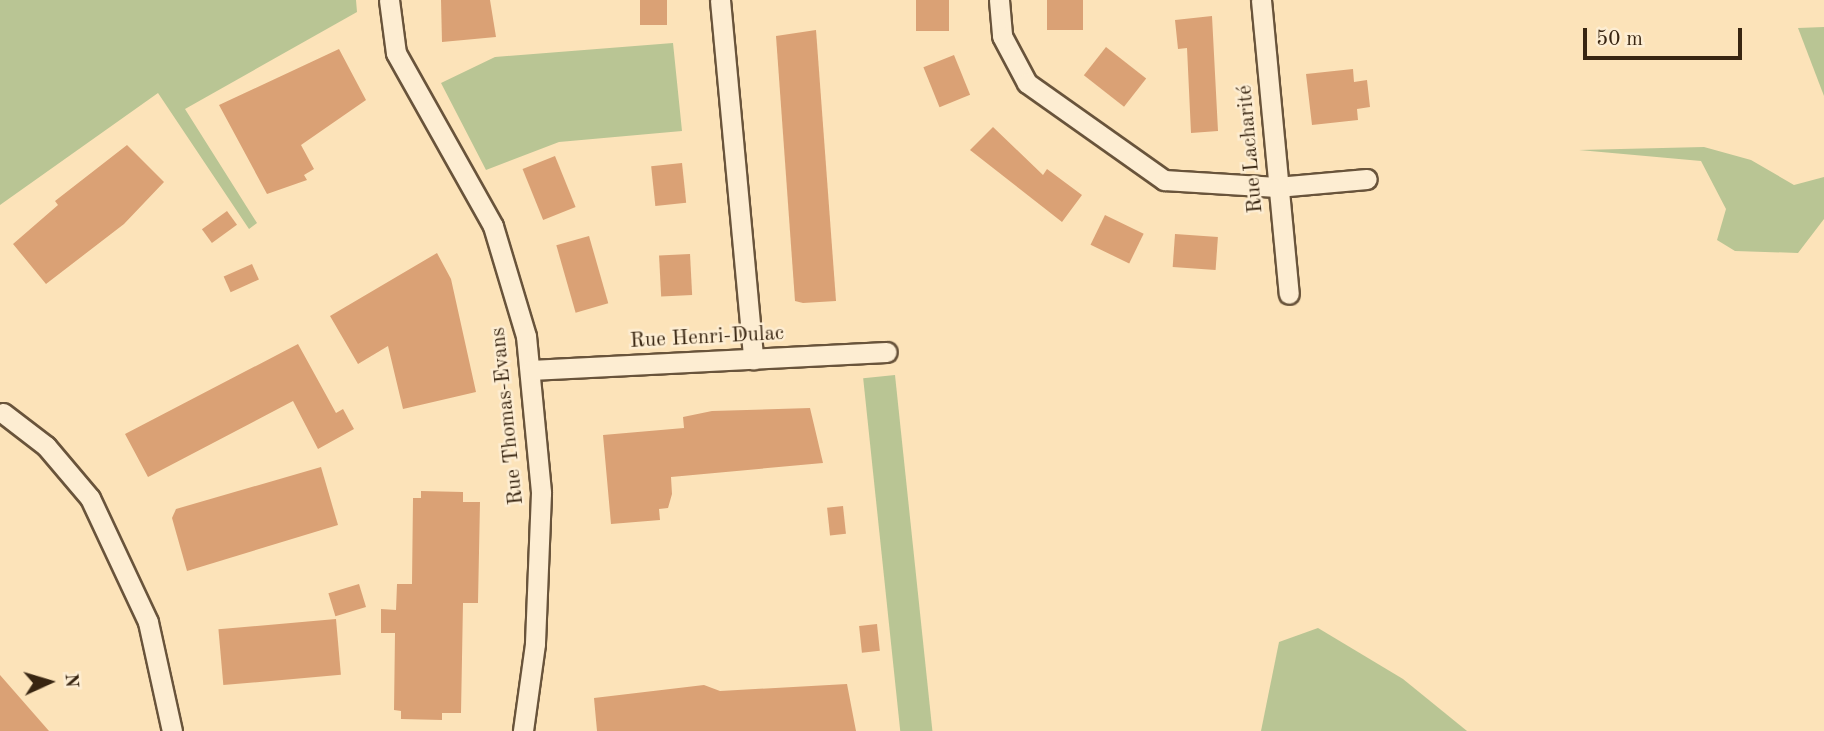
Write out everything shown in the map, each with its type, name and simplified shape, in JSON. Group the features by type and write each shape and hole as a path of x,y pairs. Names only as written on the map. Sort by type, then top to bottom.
{"street":[{"name":"Rue Thomas-Evans","path":"389,0 396,53 493,226 530,370 541,492 540,575 523,731"},
{"path":"720,0 753,359"},
{"path":"999,0 1002,36 1027,83 1164,180 1277,187 1367,179"},
{"name":"Rue Lacharité","path":"1261,0 1289,294"},
{"name":"Rue Henri-Dulac","path":"530,370 887,352"},
{"path":"3,413 46,446 90,498 148,622 172,731"}],"green space":[{"path":"0,0 356,0 357,12 185,109 257,223 249,229 158,93 0,205"},
{"path":"1824,27 1824,96 1798,28"},
{"path":"673,43 682,131 559,142 486,170 441,83 495,57"},
{"path":"1704,147 1751,160 1794,185 1824,177 1824,219 1798,253 1735,251 1717,240 1726,209 1701,161 1579,150"},
{"path":"895,375 932,731 900,731 863,378"},
{"path":"1318,628 1403,679 1467,731 1261,731 1279,642"}],"building":[{"path":"441,0 490,0 496,37 442,42"},
{"path":"640,0 667,0 667,25 640,25"},
{"path":"916,0 949,0 949,31 916,31"},
{"path":"1047,0 1083,0 1083,30 1047,30"},
{"path":"1212,16 1218,131 1191,133 1187,48 1178,49 1175,20"},
{"path":"816,30 836,301 803,303 795,301 776,36"},
{"path":"1106,47 1146,78 1124,107 1084,75"},
{"path":"339,49 366,100 301,145 314,169 304,175 307,180 267,194 219,105"},
{"path":"954,55 970,95 940,107 923,67"},
{"path":"1353,69 1354,82 1367,80 1370,107 1357,109 1358,120 1312,125 1306,74"},
{"path":"993,127 1043,175 1047,169 1082,195 1062,222 970,150"},
{"path":"127,145 164,182 124,224 46,284 13,244 58,205 55,201"},
{"path":"555,156 576,207 543,220 523,169"},
{"path":"682,163 686,203 655,206 651,166"},
{"path":"227,211 237,225 212,243 202,229"},
{"path":"1105,215 1144,234 1129,264 1091,245"},
{"path":"1175,234 1218,237 1216,270 1173,267"},
{"path":"589,236 608,303 576,313 556,245"},
{"path":"437,253 451,279 476,392 403,409 388,346 358,364 330,316"},
{"path":"690,254 692,295 661,297 659,256"},
{"path":"252,264 259,280 231,292 224,277"},
{"path":"298,344 336,413 343,409 354,429 318,449 293,401 148,477 125,434"},
{"path":"810,408 823,463 671,477 672,494 668,508 659,509 660,520 611,524 603,435 684,428 683,417 712,411"},
{"path":"321,467 338,525 187,571 172,518 176,509"},
{"path":"421,491 463,492 463,502 480,502 478,603 463,603 461,713 442,713 442,720 401,719 401,711 394,710 395,633 381,633 381,609 396,610 397,584 412,584 413,498 421,498"},
{"path":"843,506 846,534 830,536 827,508"},
{"path":"359,584 366,607 335,616 328,593"},
{"path":"336,619 341,675 223,685 218,629"},
{"path":"877,624 880,651 862,653 859,626"},
{"path":"0,675 49,731 0,731"},
{"path":"847,684 856,731 597,731 594,698 704,685 720,691"}]}
